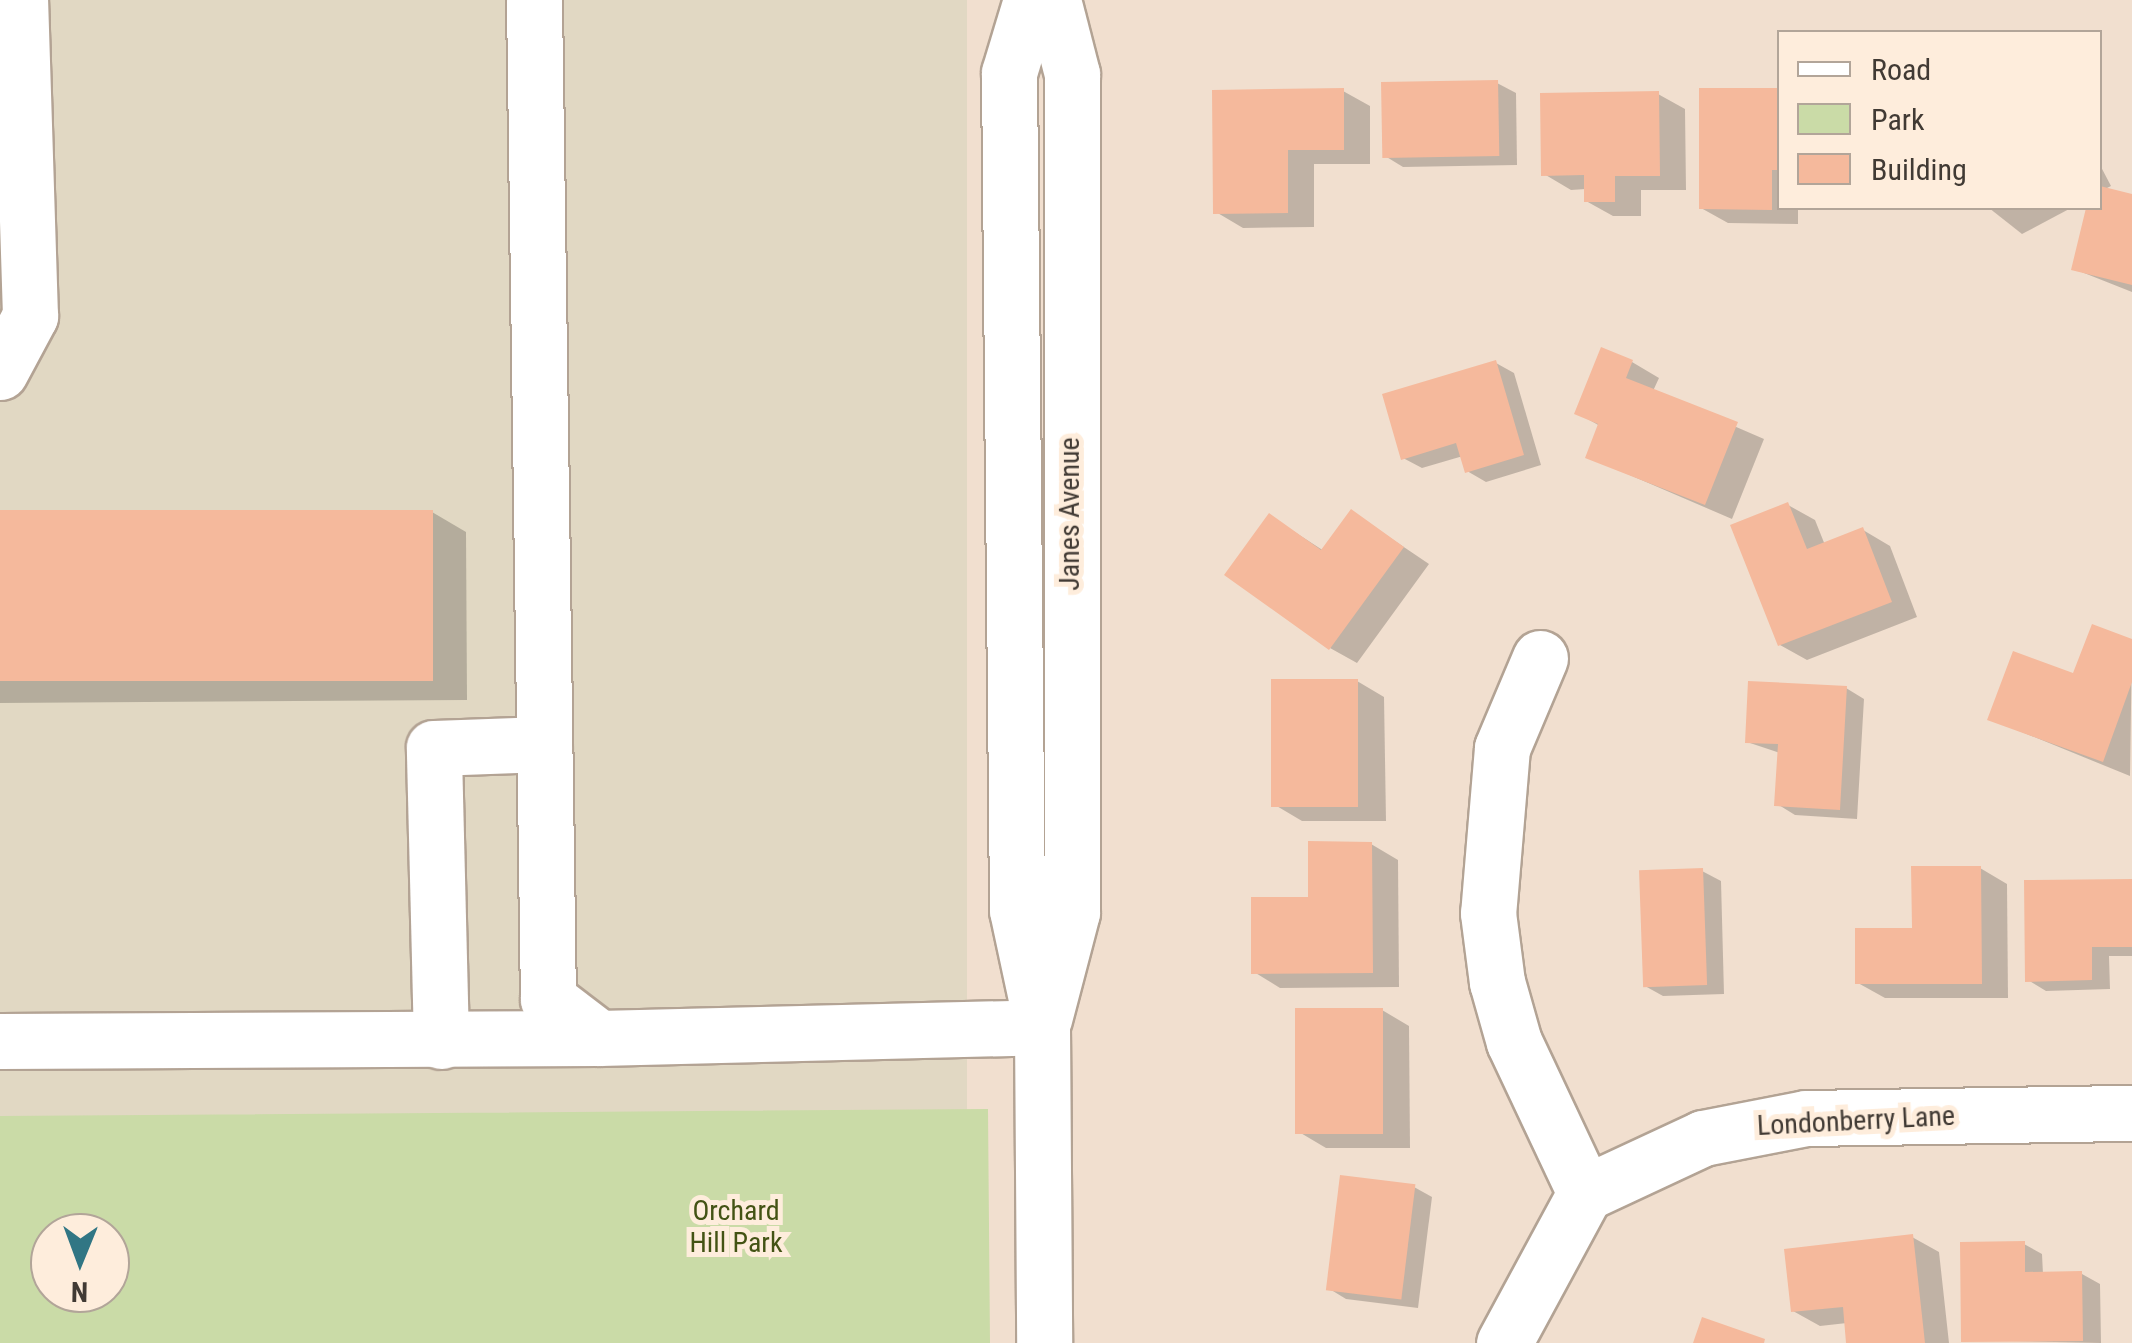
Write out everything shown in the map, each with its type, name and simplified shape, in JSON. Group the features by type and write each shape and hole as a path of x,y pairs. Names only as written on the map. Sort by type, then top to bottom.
{"street":[{"path":"0,372 30,316 20,0"},
{"path":"534,0 548,998 599,1038"},
{"name":"Janes Avenue","path":"1031,0 1009,72 1016,910 1042,1026 1044,1343"},
{"name":"Janes Avenue","path":"1042,1026 1072,912 1072,74 1053,0"},
{"path":"1504,1343 1585,1193 1514,1042 1497,982 1488,913 1502,748 1540,658"},
{"path":"440,1041 434,748 544,744"},
{"path":"0,1040 440,1041 1042,1026"},
{"name":"Londonberry Lane","path":"1585,1193 1703,1138 1806,1118 2132,1113"}],"shaded area":[{"path":"0,0 967,0 967,1116 0,1116"}],"green space":[{"name":"Orchard Hill Park","path":"988,1109 990,1343 0,1343 0,1116"}],"building":[{"path":"1498,80 1499,156 1382,158 1381,82"},
{"path":"1344,88 1344,150 1288,150 1288,213 1213,214 1212,90"},
{"path":"1699,88 1777,88 1777,170 1772,170 1772,210 1699,209"},
{"path":"1659,91 1660,176 1615,176 1615,202 1584,202 1584,175 1541,176 1540,93"},
{"path":"2102,186 2132,194 2132,285 2071,270 2086,210 2102,210"},
{"path":"1601,347 1633,360 1626,378 1738,422 1705,505 1585,458 1598,424 1574,414"},
{"path":"1496,360 1524,455 1465,473 1456,443 1401,460 1382,394"},
{"path":"1788,502 1807,549 1863,527 1892,602 1778,646 1730,525"},
{"path":"1351,509 1404,547 1329,650 1224,575 1269,513 1321,550"},
{"path":"0,510 433,510 433,681 0,681"},
{"path":"2092,624 2132,639 2132,682 2103,762 1987,720 2013,651 2073,673"},
{"path":"1271,679 1358,679 1358,807 1271,807"},
{"path":"1748,681 1847,686 1840,810 1774,806 1778,744 1745,743"},
{"path":"1308,841 1372,842 1373,973 1251,974 1251,897 1308,897"},
{"path":"1911,866 1981,866 1982,984 1855,984 1855,928 1912,928"},
{"path":"1703,868 1707,985 1643,987 1639,870"},
{"path":"2132,879 2132,947 2092,947 2092,980 2025,982 2024,880"},
{"path":"1295,1008 1383,1008 1383,1134 1295,1134"},
{"path":"1340,1175 1415,1184 1401,1299 1326,1290"},
{"path":"1913,1234 1925,1343 1846,1343 1843,1307 1791,1312 1784,1249"},
{"path":"2025,1241 2025,1272 2082,1271 2083,1341 1961,1342 1960,1242"},
{"path":"1702,1317 1765,1339 1764,1343 1693,1343"}]}
